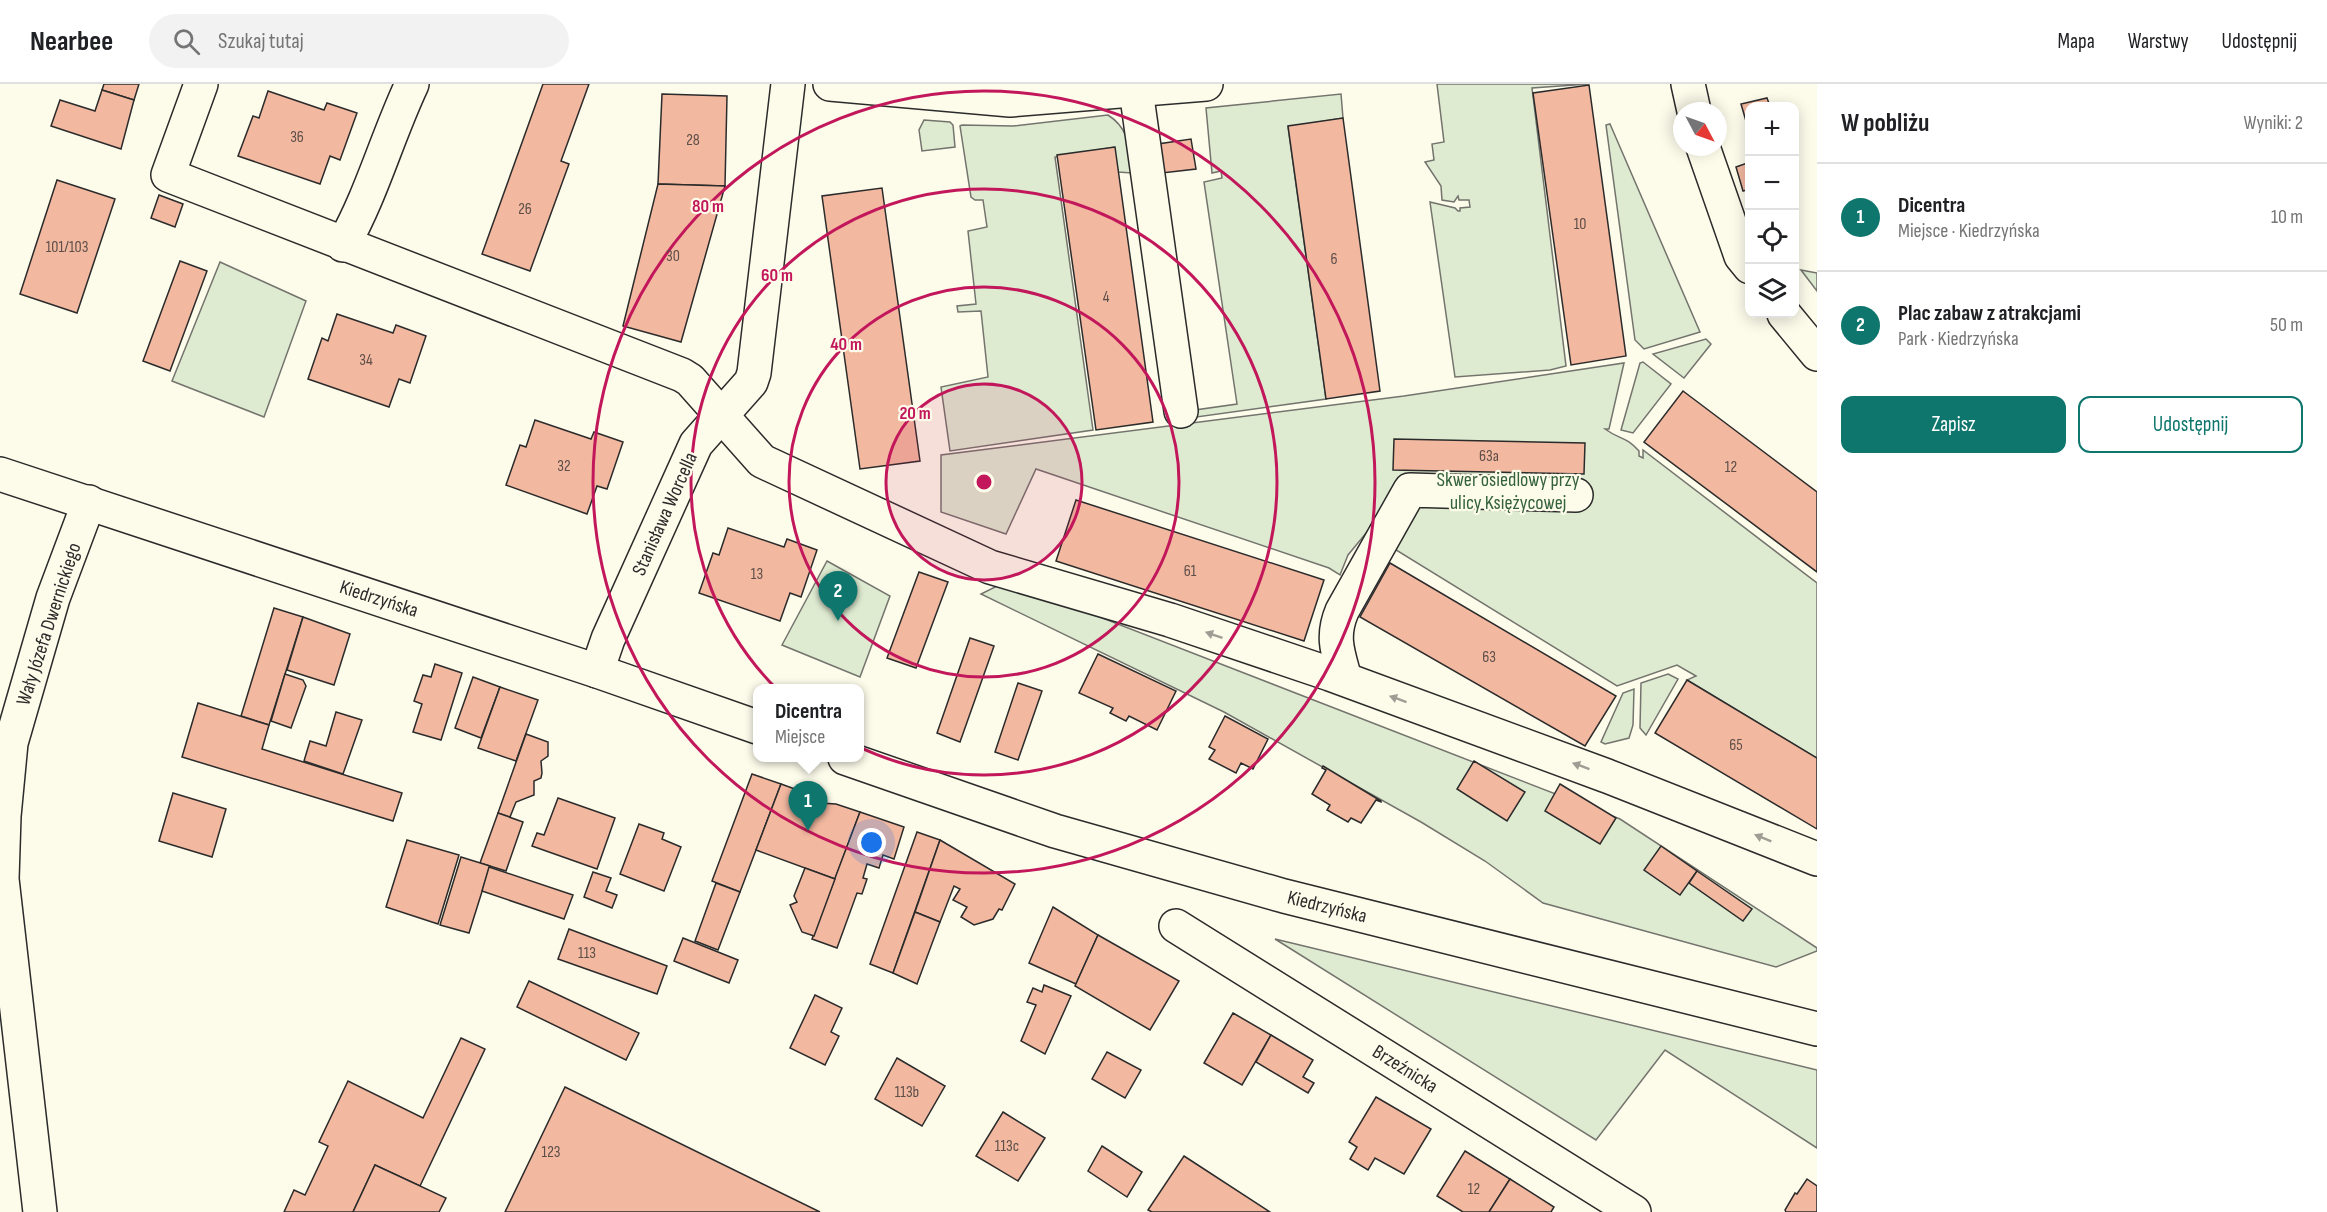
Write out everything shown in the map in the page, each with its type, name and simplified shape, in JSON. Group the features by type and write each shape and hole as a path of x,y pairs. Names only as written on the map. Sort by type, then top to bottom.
{"street":[{"path":"201,84 168,175 682,375 690,380 762,461 990,567 1170,620 1345,679 1607,776 1817,859"},
{"path":"343,245 357,220 412,84"},
{"name":"Stanisława Worcella","path":"597,671 608,639 696,444 751,382 754,373 788,84"},
{"path":"830,84 1010,100 1083,89 1136,90 1206,84"},
{"path":"1688,84 1692,102"},
{"path":"1136,90 1181,411"},
{"path":"1706,156 1741,256 1747,264"},
{"path":"1787,318 1817,354"},
{"name":"Kiedrzyńska","path":"0,474 597,671 753,726"},
{"path":"1345,679 1336,645 1335,627 1410,490 1576,495"},
{"name":"Wały Józefa Dwernickiego","path":"40,1212 2,879 4,816 11,743 53,598 89,502"},
{"name":"Kiedrzyńska","path":"856,762 1055,831 1284,896 1817,1029"},
{"name":"Brzeźnicka","path":"1176,926 1634,1212"}],"green space":[{"path":"1437,84 1589,84 1532,88 1566,366 1550,370 1455,377 1430,202 1455,208 1458,211 1460,208 1470,207 1469,200 1459,200 1458,196 1454,202 1442,200 1441,186 1425,162 1434,160 1432,144 1444,142"},
{"path":"1341,94 1343,118 1288,127 1326,399 1175,420 1174,413 1237,404 1204,182 1222,178 1221,171 1212,173 1206,108"},
{"path":"1108,115 1125,133 1132,173 1118,172 1114,147 1055,157 1093,430 950,451 941,387 988,377 981,311 958,312 957,306 976,304 968,231 987,227 983,200 975,200 971,197 960,126 1013,126"},
{"path":"924,120 950,122 953,125 955,147 922,151 919,130"},
{"path":"1610,124 1700,332 1644,349 1635,340 1606,125"},
{"path":"220,262 306,301 264,417 172,381"},
{"path":"1801,270 1817,273 1817,291"},
{"path":"1706,339 1711,344 1684,378 1653,354"},
{"path":"1643,362 1671,384 1633,433 1621,430 1640,363"},
{"name":"Skwer osiedlowy przy ulicy Księżycowej","path":"1624,363 1609,429 1605,429 1630,443 1643,458 1643,450 1817,583 1817,758 1687,680 1696,676 1677,665 1617,686 1367,532 1348,555 1340,575 1329,568 1036,469 1006,534 941,512 941,455 1404,396"},
{"path":"827,561 890,596 860,677 782,645"},
{"path":"1007,581 1620,819 1817,948 1817,951 1776,967 1543,903 1485,861 1421,822 1224,712 981,594"},
{"path":"1668,674 1678,679 1646,735 1640,728 1641,683"},
{"path":"1634,689 1633,725 1629,738 1605,744 1601,742 1623,693"},
{"path":"1275,939 1817,1070 1817,1148 1665,1050 1596,1140"}],"building":[{"path":"104,84 139,84 134,100 102,90"},
{"path":"543,84 589,84 561,161 569,164 530,271 482,254"},
{"path":"1589,85 1626,356 1571,365 1533,93"},
{"path":"102,90 134,100 121,149 51,126 60,100 95,111"},
{"path":"268,91 324,110 327,103 357,113 340,160 330,156 320,184 238,156 253,116 259,118"},
{"path":"662,94 727,96 725,186 658,184"},
{"path":"1767,98 1768,102 1750,102"},
{"path":"1745,103 1745,118 1741,104"},
{"path":"1343,118 1380,391 1326,399 1288,126"},
{"path":"1191,139 1196,169 1162,173 1158,144"},
{"path":"1115,147 1153,422 1096,430 1057,155"},
{"path":"1745,164 1745,190 1743,191 1736,167"},
{"path":"57,180 115,199 77,313 20,294"},
{"path":"658,184 725,186 681,342 623,326"},
{"path":"882,188 920,461 860,469 822,196"},
{"path":"159,195 183,204 175,227 151,218"},
{"path":"180,261 207,271 170,371 143,361"},
{"path":"337,314 393,333 396,325 426,336 410,383 399,379 389,407 308,379 322,338 328,341"},
{"path":"1683,391 1817,492 1817,572 1644,442"},
{"path":"535,420 591,439 594,432 623,442 607,489 597,486 587,514 506,485 520,445 526,447"},
{"path":"1394,439 1585,443 1584,474 1393,470"},
{"path":"1076,500 1324,580 1304,641 1056,561"},
{"path":"728,528 784,547 787,539 817,550 801,597 790,593 780,621 699,593 713,553 719,555"},
{"path":"1390,563 1616,696 1585,746 1360,617"},
{"path":"919,572 948,582 916,668 887,658"},
{"path":"274,608 303,617 269,725 241,716"},
{"path":"303,617 350,634 334,685 287,670"},
{"path":"970,638 994,646 960,742 937,733"},
{"path":"1098,654 1176,691 1157,730 1129,716 1126,721 1110,713 1113,708 1079,693"},
{"path":"435,664 462,673 441,740 413,732 422,704 414,701 423,675 431,677"},
{"path":"285,674 303,680 306,686 291,728 271,721"},
{"path":"473,677 500,687 481,738 455,728"},
{"path":"1687,680 1817,758 1817,829 1655,733"},
{"path":"1018,683 1042,691 1018,760 995,752"},
{"path":"500,687 538,700 516,761 478,748"},
{"path":"198,703 269,725 262,749 402,793 393,821 182,757"},
{"path":"336,712 362,720 343,774 304,761 310,741 326,746"},
{"path":"1225,716 1268,739 1253,769 1241,763 1236,773 1209,759 1215,750 1209,747"},
{"path":"526,734 548,742 548,756 541,761 541,778 534,781 534,795 516,802 510,817 498,813"},
{"path":"1474,761 1525,792 1507,821 1457,789"},
{"path":"1323,766 1381,801 1376,800 1361,823 1351,818 1348,822 1327,810 1330,805 1312,794 1326,770 1322,768"},
{"path":"752,774 781,784 740,892 712,881"},
{"path":"781,784 820,798 820,803 836,804 860,812 835,879 756,850"},
{"path":"1560,784 1616,818 1600,844 1545,811"},
{"path":"173,793 226,809 212,857 159,841"},
{"path":"558,798 615,818 597,869 532,846 537,833 544,835"},
{"path":"860,812 904,827 894,859 883,855 879,868 867,864 863,878 867,879 862,894 857,893 837,948 812,939"},
{"path":"498,813 523,822 506,871 480,863"},
{"path":"639,824 664,833 662,839 681,847 664,891 620,874"},
{"path":"917,832 940,840 893,973 870,964"},
{"path":"407,840 459,855 438,924 386,907"},
{"path":"940,840 1015,884 1002,910 999,909 993,919 974,925 961,917 967,907 953,900 960,889 954,886 940,922 915,912"},
{"path":"1661,846 1697,871 1680,895 1644,870"},
{"path":"461,857 490,866 469,933 440,925"},
{"path":"489,867 573,895 564,919 482,891"},
{"path":"805,868 835,879 814,936 802,932 790,905 797,902 794,896"},
{"path":"1697,871 1752,909 1743,921 1689,883"},
{"path":"593,872 611,878 606,891 617,895 612,908 584,897"},
{"path":"716,883 740,892 718,950 695,941"},
{"path":"1053,907 1098,935 1076,984 1029,963"},
{"path":"915,912 940,922 917,984 893,973"},
{"path":"569,929 667,966 657,994 558,959"},
{"path":"1098,935 1179,981 1150,1030 1075,986"},
{"path":"683,938 738,960 729,983 674,961"},
{"path":"529,981 639,1033 626,1060 517,1007"},
{"path":"1044,985 1071,996 1045,1054 1021,1041 1036,1005 1027,1002 1033,988 1042,992"},
{"path":"815,995 842,1008 831,1032 839,1036 825,1065 790,1048"},
{"path":"1233,1013 1271,1035 1242,1085 1204,1063"},
{"path":"1271,1035 1313,1060 1303,1077 1314,1083 1308,1093 1256,1062"},
{"path":"461,1038 485,1049 420,1186 375,1165 353,1212 284,1212 294,1190 305,1195 328,1146 319,1142 348,1081 423,1118"},
{"path":"1107,1052 1141,1070 1125,1098 1092,1079"},
{"path":"897,1058 945,1086 922,1126 875,1099"},
{"path":"565,1087 820,1212 505,1212"},
{"path":"1376,1097 1431,1129 1404,1174 1375,1158 1368,1170 1350,1159 1357,1147 1349,1142"},
{"path":"1003,1112 1045,1138 1018,1181 976,1156"},
{"path":"1102,1146 1142,1172 1127,1197 1088,1171"},
{"path":"1465,1151 1510,1179 1489,1212 1463,1212 1437,1196"},
{"path":"1184,1156 1270,1212 1152,1212 1148,1210"},
{"path":"375,1165 446,1198 439,1212 353,1212"},
{"path":"1510,1179 1554,1207 1551,1212 1489,1212"},
{"path":"1807,1179 1817,1186 1817,1212 1786,1212 1795,1193 1797,1194"}],"place":[{"name":"Plac zabaw z atrakcjami","path":"838,621"},
{"name":"Dicentra","path":"808,831"}]}
